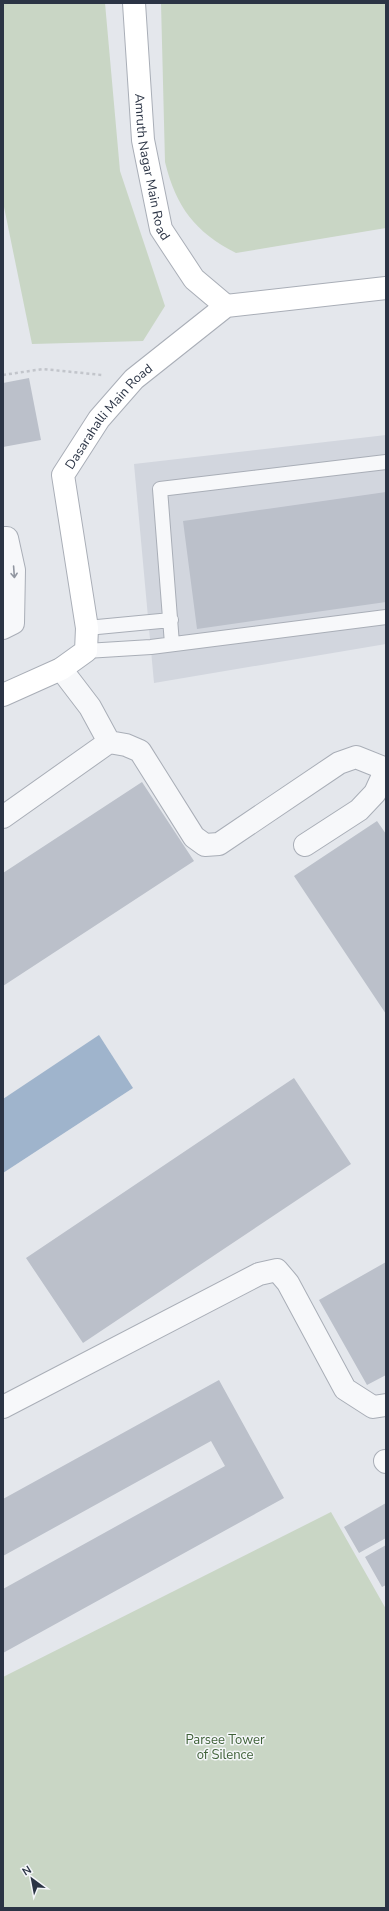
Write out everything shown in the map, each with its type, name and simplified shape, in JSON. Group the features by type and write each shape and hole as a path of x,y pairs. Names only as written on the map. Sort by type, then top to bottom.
{"street":[{"name":"Amruth Nagar Main Road","path":"134,3 143,140 161,229 194,279 226,306"},
{"path":"226,306 386,288"},
{"name":"Dasarahalli Main Road","path":"86,651 87,628 63,475 99,419 134,379 226,306"},
{"path":"3,538 7,538 14,570 13,623 3,628"},
{"path":"3,695 61,669 86,651"},
{"path":"61,669 90,707 109,742"},
{"path":"3,817 109,742 126,745 140,751 194,837 205,845 219,844 339,764 356,757 386,769 375,793 359,810 304,846"},
{"path":"3,1407 259,1274 277,1270 288,1283 345,1389 373,1407 386,1405"}],"lane":[{"path":"172,644 160,489 386,462"},
{"path":"86,651 172,644 386,617"},
{"path":"87,628 170,620"}],"path":[{"path":"3,375 43,369 134,379"}],"shaded area":[{"path":"386,435 386,644 154,683 134,464"}],"green space":[{"path":"3,3 105,3 120,171 165,306 143,341 32,344 3,202"},
{"path":"161,3 386,3 386,228 236,253 222,245 198,227 181,205 165,162"},
{"name":"Parsee Tower of Silence","path":"331,1512 386,1609 386,1908 3,1908 3,1677"}],"water":[{"path":"99,1035 133,1088 3,1173 3,1099"}],"building":[{"path":"29,378 41,440 3,447 3,383"},
{"path":"386,492 386,602 197,629 183,521"},
{"path":"142,782 194,861 3,986 3,873"},
{"path":"377,821 386,834 386,1014 294,876"},
{"path":"294,1078 351,1164 83,1343 26,1258"},
{"path":"386,1262 386,1375 367,1385 319,1300"},
{"path":"219,1380 284,1498 3,1653 3,1589 225,1466 211,1441 3,1556 3,1499"},
{"path":"386,1503 386,1538 359,1553 344,1527"},
{"path":"386,1545 386,1585 382,1587 365,1557"}]}
